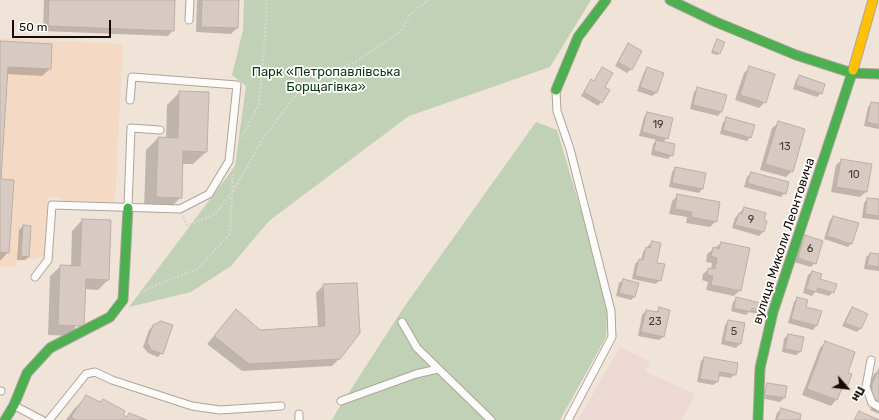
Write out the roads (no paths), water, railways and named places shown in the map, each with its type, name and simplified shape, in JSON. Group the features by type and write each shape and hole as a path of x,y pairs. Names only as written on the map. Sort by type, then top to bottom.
{"street":[{"path":"556,90 578,37 606,0"},
{"path":"670,0 716,22 789,52 852,73 879,74"},
{"name":"вулиця Миколи Леонтовича","path":"758,420 760,368 773,312 852,73 873,0"},
{"path":"5,420 14,405 27,374 50,348 110,317 123,300 128,208"}],"lane":[{"path":"189,20 190,0"},
{"path":"35,277 48,260 52,206 180,209 209,194 229,161 237,85 132,77 130,100"},
{"path":"556,90 557,111 570,149 611,311 612,336 568,420"},
{"path":"128,208 130,128 160,130"},
{"path":"402,322 417,348 491,420"},
{"path":"871,360 866,387 872,403 879,407"},
{"path":"341,401 416,374 438,369"},
{"path":"49,420 86,374 95,372 112,380 192,406 220,410 281,406"},
{"path":"14,405 42,420"}],"park label":[{"name":"Парк «Петропавлівська Борщагівка»","path":"326,80"}]}
